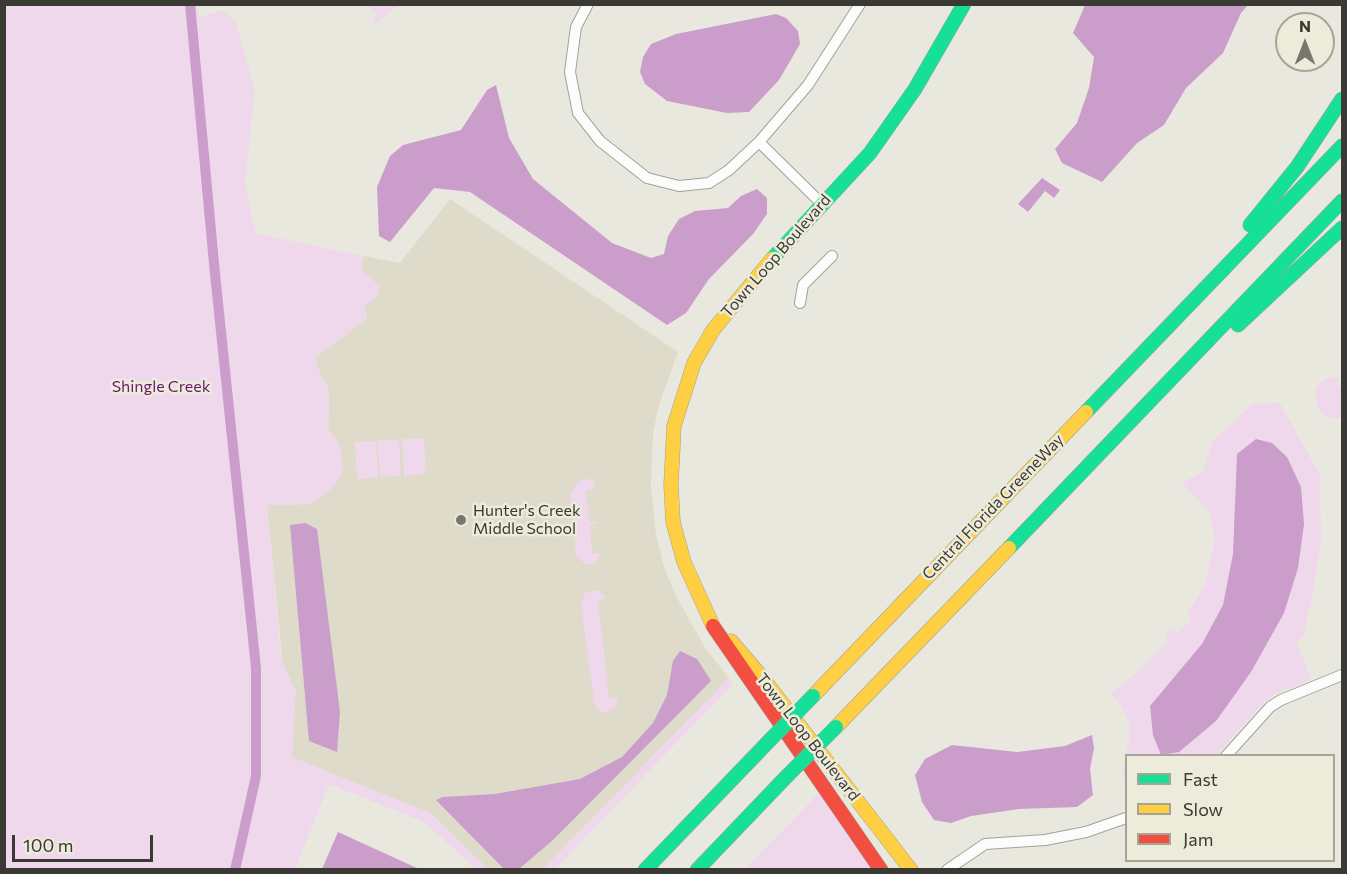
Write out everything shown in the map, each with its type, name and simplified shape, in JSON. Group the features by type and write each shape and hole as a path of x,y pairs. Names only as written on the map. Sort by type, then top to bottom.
{"main road":[{"name":"Town Loop Boulevard","path":"881,870 724,646 702,607 684,562 673,522 670,485 674,426 694,363 730,306 821,203 870,153 915,89 964,4"},
{"path":"1096,399 1278,193 1342,99"},
{"name":"Central Florida GreeneWay","path":"645,870 1342,146"},
{"path":"697,870 1342,201"},
{"path":"1124,425 1178,380 1342,228"},
{"name":"Town Loop Boulevard","path":"702,607 762,676 912,870"}],"street":[{"path":"588,4 576,27 570,72 579,113 600,141 647,178 679,186 709,183 729,170 759,142 808,85 860,4"},
{"path":"759,142 821,203"},
{"path":"800,303 803,285 832,256"},
{"path":"1228,754 1270,707 1281,700 1342,675"},
{"path":"946,870 985,844 1045,840 1086,832 1125,818"}],"shaded area":[{"path":"1085,5 1248,5 1241,13 1223,53 1186,88 1164,125 1137,143 1102,182 1062,163 1055,149 1077,123 1089,88 1094,57 1073,33"},
{"path":"776,14 786,18 798,31 800,44 779,80 749,112 727,113 667,101 645,84 640,72 643,57 651,44 676,34"},
{"path":"496,85 509,138 533,179 612,243 651,258 664,254 668,236 679,219 695,211 728,208 741,196 757,189 767,198 767,214 753,234 709,279 686,313 667,325 470,192 434,188 390,242 379,236 377,187 390,156 403,145 461,130 487,90"},
{"path":"1042,178 1060,190 1054,198 1045,191 1028,212 1018,204"},
{"name":"Hunter's Creek Middle School","path":"450,199 678,352 659,405 653,433 651,486 656,535 664,567 676,596 706,649 729,678 543,869 488,869 430,813 292,758 267,505 311,504 340,446 328,429 329,390 320,375 315,357 367,319 359,285 363,256 400,263"},
{"path":"1256,439 1272,443 1287,457 1301,487 1304,524 1298,568 1284,613 1251,672 1216,721 1179,752 1161,754 1153,735 1150,706 1202,644 1223,605 1233,554 1237,454"},
{"path":"305,523 317,529 340,712 337,752 309,741 290,525"},
{"path":"680,651 697,659 711,681 553,840 519,869 504,869 436,800 443,797 495,794 580,779 622,757 653,723 667,695 673,661"},
{"path":"1092,735 1094,748 1090,769 1093,795 1077,807 1019,809 971,816 951,823 934,820 922,802 915,775 925,759 952,745 1017,752 1065,746"},
{"path":"338,832 419,869 322,869"}],"green space":[{"name":"Shingle Creek","path":"5,4 197,5 199,18 224,11 236,23 255,90 245,182 255,233 363,256 361,270 380,286 377,297 364,307 367,319 315,357 320,375 329,390 328,429 340,445 343,469 335,486 311,504 267,505 281,659 296,691 292,757 430,813 488,869 476,869 424,822 329,784 295,869 5,869"},
{"path":"365,5 399,5 373,26 376,12"},
{"path":"1341,377 1336,385 1342,386 1342,415 1340,418 1327,418 1318,409 1315,392 1320,383 1329,378"},
{"path":"1280,403 1320,475 1321,539 1316,576 1303,638 1296,641 1311,679 1275,694 1265,701 1217,754 1126,754 1130,735 1129,723 1121,705 1111,693 1133,676 1169,640 1165,635 1171,629 1177,634 1192,619 1187,614 1205,584 1215,538 1210,514 1182,482 1203,472 1212,442 1252,404"},
{"path":"424,438 426,474 404,476 402,439"},
{"path":"399,439 401,476 380,477 378,441"},
{"path":"376,441 378,477 357,479 355,442"},
{"path":"594,478 594,489 586,491 589,521 598,522 590,526 592,553 601,554 594,564 585,564 576,556 570,494 579,481"},
{"path":"598,590 606,598 598,601 609,698 617,698 618,701 615,708 607,712 599,711 594,703 581,602 585,593"},
{"path":"729,678 733,684 555,869 543,869"},
{"path":"1125,759 1125,782 1123,768"},
{"path":"824,788 881,870 744,870"}],"waterway":[{"name":"Shingle Creek","path":"190,4 215,274 256,668 256,776 235,870"}],"traffic: fast":[{"path":"772,259 870,153 915,89 964,4"},
{"path":"1250,225 1297,167 1342,99"},
{"path":"1086,412 1342,146"},
{"path":"1009,548 1342,201"},
{"path":"1238,325 1342,228"},
{"path":"770,740 813,696"},
{"path":"787,776 836,727"},
{"path":"645,870 770,740"},
{"path":"697,870 787,776"}],"traffic: slow":[{"path":"713,626 684,562 673,522 671,485 674,426 694,363 713,330 772,259"},
{"path":"813,696 1086,412"},
{"path":"836,727 1009,548"},
{"path":"731,641 762,677 911,870"}],"traffic: jam":[{"path":"713,626 881,870"}],"place":[{"name":"Hunter's Creek Middle School","path":"461,520"}]}
